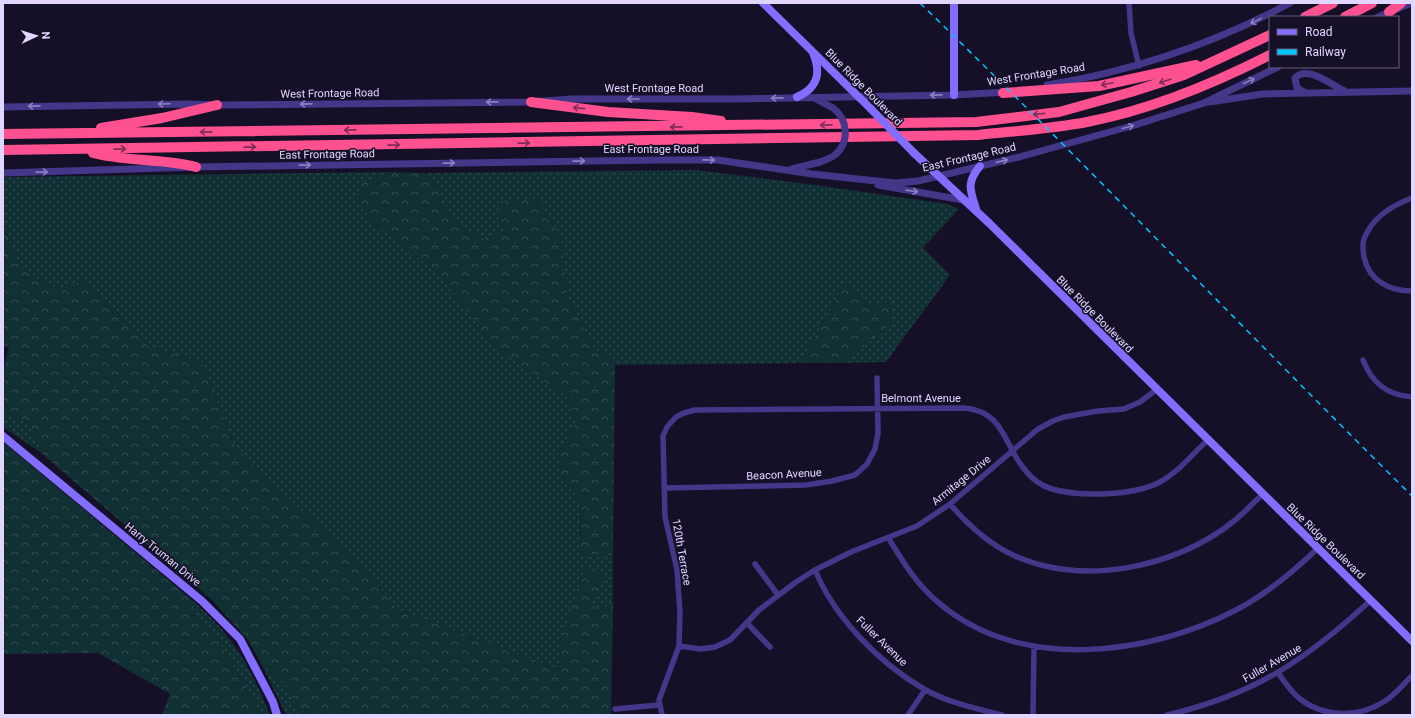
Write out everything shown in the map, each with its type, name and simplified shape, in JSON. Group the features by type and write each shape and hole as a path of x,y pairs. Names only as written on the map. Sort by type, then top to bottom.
{"highway":[{"path":"1307,16 1333,3"},
{"path":"1346,16 1372,3"},
{"path":"1389,12 1401,3"},
{"path":"3,134 757,126 976,122 1059,112 1176,78 1269,35"},
{"path":"3,150 978,135 1087,122 1131,111 1212,83 1269,55"},
{"path":"1003,93 1099,86 1214,61"},
{"path":"530,102 608,112 692,117 757,126"},
{"path":"72,134 162,118 217,105"},
{"path":"81,150 111,158 178,162 196,167"}],"main road":[{"name":"Blue Ridge Boulevard","path":"763,3 937,176 977,213 1412,641"},
{"path":"954,3 954,95"},
{"path":"797,97 807,92 818,80 818,71 812,51"},
{"path":"977,213 970,189 970,180 980,166"},
{"name":"Harry Truman Drive","path":"3,436 202,601 240,639 273,702 276,715"}],"street":[{"path":"1129,3 1131,32 1139,66"},
{"name":"West Frontage Road","path":"3,107 187,104 530,102 571,99 811,97 1003,93 1069,82 1139,66 1222,37 1290,3"},
{"path":"1380,16 1412,3"},
{"name":"East Frontage Road","path":"3,173 196,167 718,160 812,174 861,178 895,183 918,181 1135,125 1204,103 1276,68"},
{"path":"1308,94 1301,91 1295,84 1295,78 1303,73 1312,74 1345,91"},
{"path":"1204,103 1262,94 1308,94 1345,91 1412,91"},
{"path":"790,170 820,162 833,156 844,143 846,136 844,121 840,113 811,97"},
{"path":"861,178 875,184 963,200"},
{"path":"1412,198 1398,203 1381,216 1372,226 1364,240 1363,249 1365,263 1373,276 1381,283 1398,291 1412,291"},
{"path":"1363,360 1368,372 1380,387 1396,394 1412,397"},
{"name":"Beacon Avenue","path":"664,488 806,485 832,481 855,475 867,464 875,449 878,433 877,378"},
{"name":"Armitage Drive","path":"679,646 700,649 715,647 730,640 778,594 815,570 851,552 889,539 918,526 950,504 1038,429 1053,421 1098,411 1124,409 1140,402 1156,390"},
{"name":"Belmont Avenue","path":"700,410 965,408 975,410 987,415 997,423 1026,471 1045,486 1068,492 1100,493 1135,490 1158,483 1179,469 1208,440"},
{"name":"120th Terrace","path":"659,705 659,700 679,646 678,581 665,517 663,436 667,427 676,417 684,412 700,410"},
{"path":"950,504 978,534 1013,555 1048,566 1098,570 1147,563 1191,548 1235,521 1263,494"},
{"path":"889,539 905,565 920,585 946,609 962,620 988,634 1012,642 1034,646 1070,649 1104,648 1139,644 1173,636 1205,624 1237,610 1284,579 1318,548"},
{"path":"755,564 778,594"},
{"name":"Fuller Avenue","path":"815,570 832,601 860,637 890,665 925,690 970,707 1002,715"},
{"name":"Fuller Avenue","path":"1167,715 1197,708 1234,694 1278,673 1322,643 1371,600"},
{"path":"747,623 770,647"},
{"path":"1033,715 1034,646"},
{"path":"1278,673 1293,692 1311,706 1332,713 1352,714 1368,710 1386,701 1412,676"},
{"path":"908,715 925,690"},
{"path":"615,709 659,705 662,715"}],"green space":[{"path":"697,170 947,204 959,209 923,248 950,275 886,362 842,363 891,324 892,302 868,303 844,284 801,363 615,365 594,348 568,298 561,237 497,214 506,232 484,239 451,220 443,197 426,173"},
{"path":"394,172 376,177 372,223 397,239 440,276 494,346 568,398 576,422 558,454 563,481 580,500 581,553 595,558 613,551 613,606 591,607 562,640 559,669 397,609 366,571 235,447 202,362 147,345 87,280 58,288 40,281 17,259 3,224 3,177"},
{"path":"394,172 426,173 443,197 451,220 484,239 506,232 497,214 502,202 537,198 561,237 568,298 594,348 615,365 613,551 595,558 581,553 580,500 563,481 558,454 576,422 568,398 494,346 440,276 397,239 372,223 357,200 360,185 376,177"},
{"path":"3,224 17,259 40,281 58,288 87,280 147,345 202,362 235,447 366,571 397,609 559,669 562,640 584,569 604,575 591,607 613,606 611,715 301,715 286,685 263,667 248,640 213,601 40,452 28,423 3,413 3,370 9,347 3,345"},
{"path":"844,284 868,303 893,301 891,324 842,363 801,363"},
{"path":"3,413 28,423 40,452 3,427"},
{"path":"3,442 192,600 196,618 223,648 257,707 259,715 162,715 170,694 98,653 3,654"},
{"path":"192,600 220,627 238,650 261,693 270,715 259,715 257,707 223,648 196,618"},
{"path":"263,667 286,685 301,715 286,715"}],"railway":[{"path":"920,3 1044,125 1412,496"}]}
